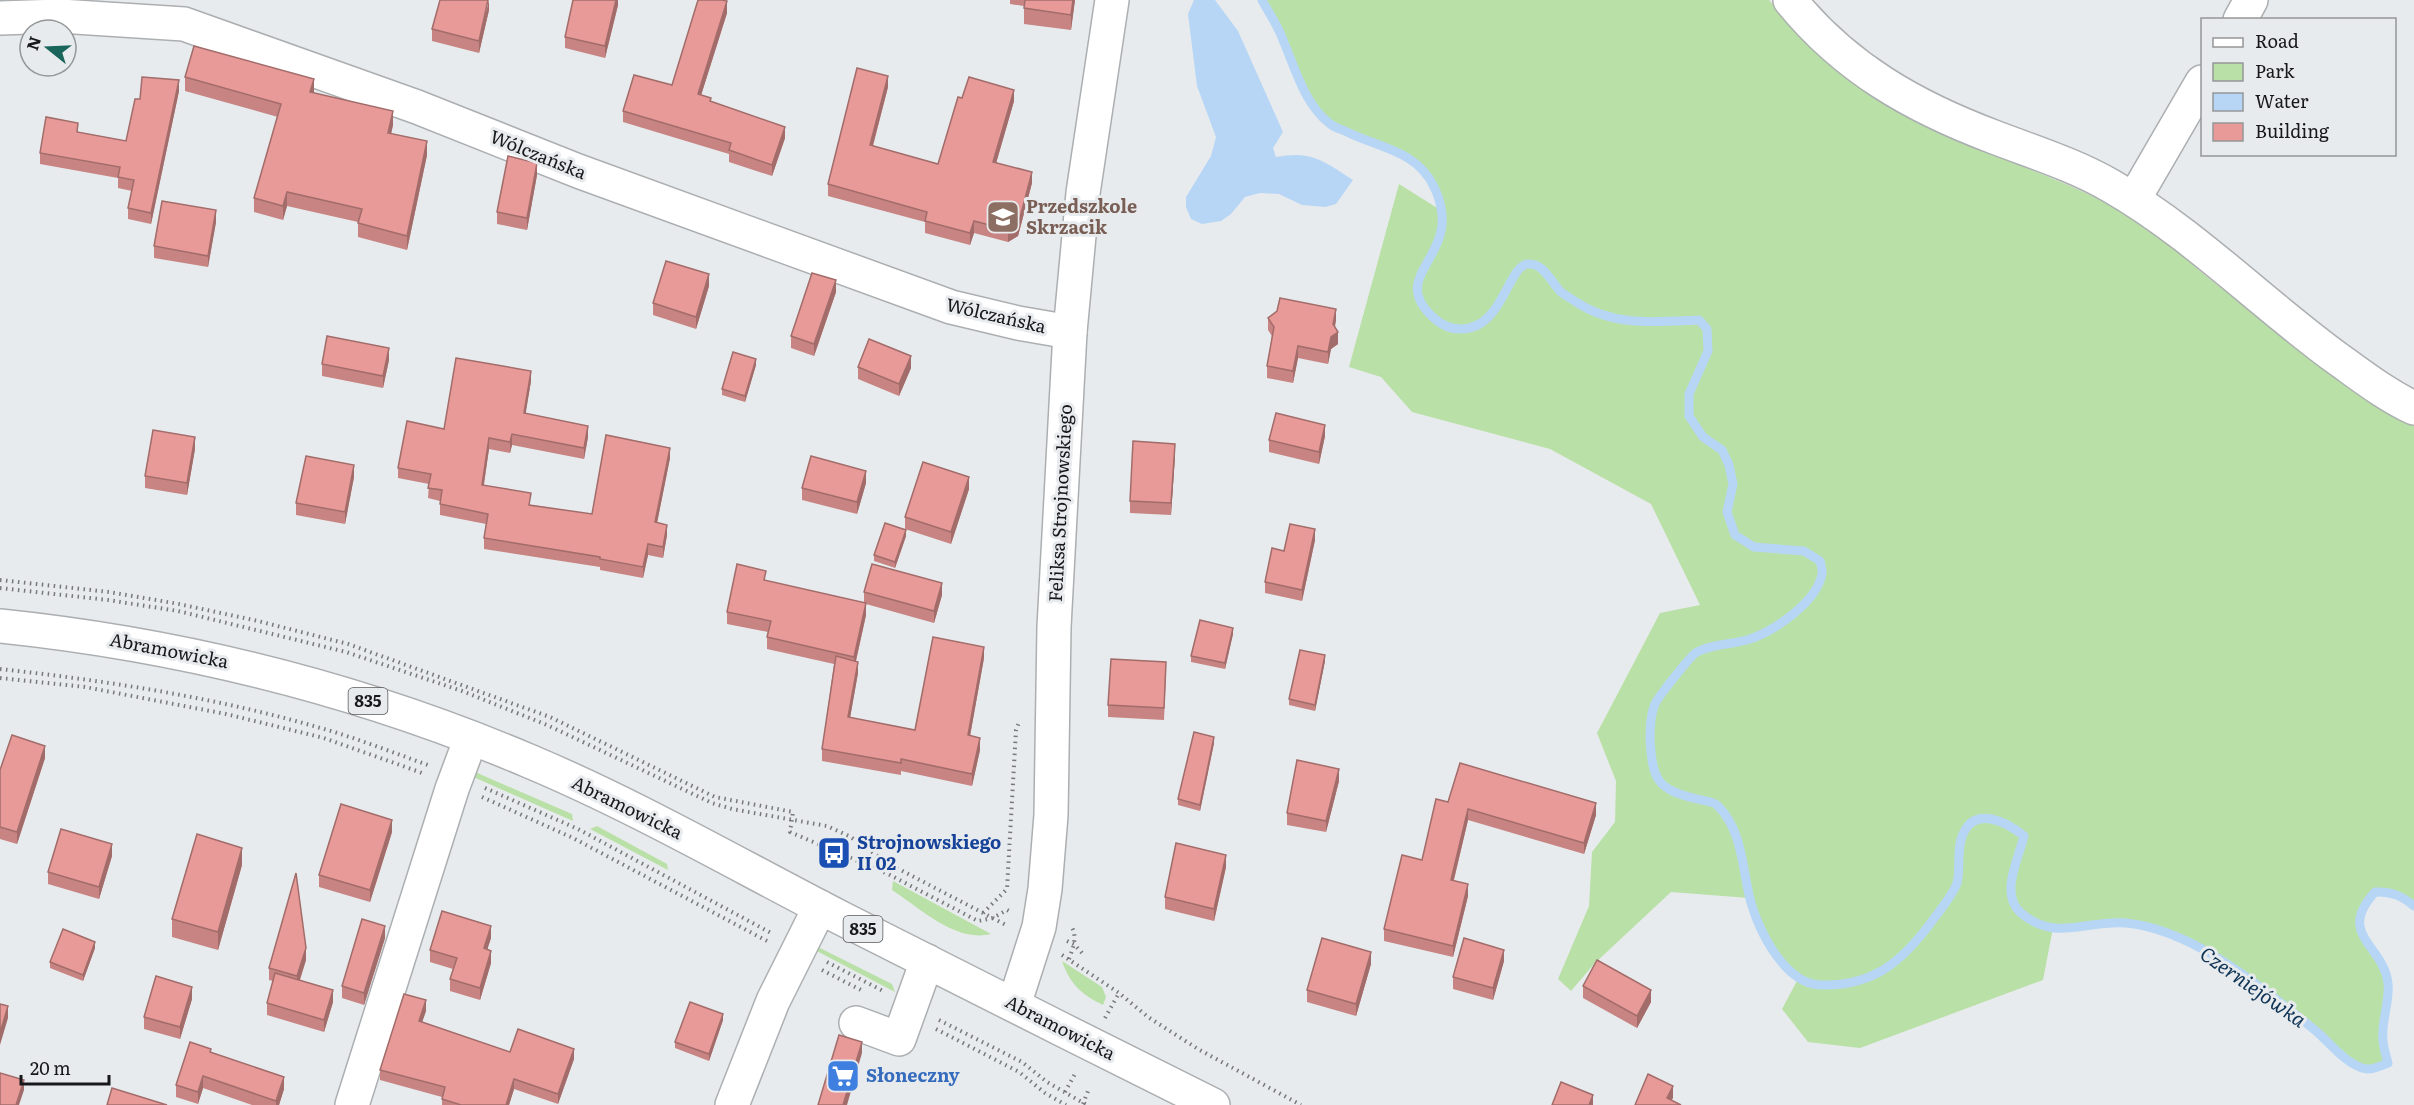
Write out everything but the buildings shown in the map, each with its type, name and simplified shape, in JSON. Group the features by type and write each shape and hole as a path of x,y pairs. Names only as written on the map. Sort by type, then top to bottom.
{"street":[{"name":"Feliksa Strojnowskiego","path":"1014,1005 1040,927 1046,880 1051,815 1054,627 1070,332 1083,193 1112,0"},
{"path":"1790,0 1829,43 1865,72 1901,96 1961,124 2075,169 2134,199 2312,340 2384,391 2414,408"},
{"path":"2241,18 2251,0"},
{"name":"Wólczańska","path":"0,18 60,16 184,24 417,106 578,171 951,307 1018,323 1070,332"},
{"path":"2134,199 2201,84"},
{"name":"Abramowicka","path":"0,626 110,640 240,665 361,699 471,738 530,762 609,799 1213,1105"},
{"path":"352,1105 455,780 471,738"},
{"path":"732,1105 773,1001 820,907"},
{"path":"856,1023 899,1039 927,961"}],"path":[{"path":"0,669 134,686 325,729 578,829 867,993"},
{"path":"0,678 85,687 226,714 324,738 455,780 910,1010 1022,1062 1047,1082 1085,1104 1088,1091"},
{"path":"983,913 1006,889 1016,730 1022,713"},
{"path":"1062,938 1074,944 1083,954"},
{"path":"1119,993 1148,1017 1198,1049 1301,1105"},
{"path":"910,1010 1019,1072 1045,1093 1066,1105"}],"green space":[{"path":"1262,0 1769,0 1818,52 1874,97 1894,110 1942,134 2054,179 2135,218 2157,233 2240,302 2414,421 2414,906 2396,895 2375,892 2363,906 2360,920 2361,935 2378,958 2388,983 2383,1040 2388,1063 2375,1068 2362,1068 2337,1051 2294,1013 2216,956 2172,934 2126,923 2111,923 2078,929 2053,928 2043,980 1860,1048 1808,1042 1782,1009 1798,979 1769,941 1749,898 1671,892 1595,963 1571,991 1558,979 1589,906 1592,852 1615,822 1616,781 1597,733 1660,613 1700,605 1651,504 1550,449 1412,412 1381,377 1349,367 1399,184 1442,211 1435,189 1424,169 1394,149 1361,140 1329,123 1312,102 1296,74 1282,38"},
{"path":"475,772 572,814 573,821 469,775"},
{"path":"597,826 667,864 668,870 590,829"},
{"path":"893,881 991,934 965,933 939,922 892,890"},
{"path":"814,945 892,984 895,992 809,947"},
{"path":"1062,961 1102,987 1106,997 1103,1005 1078,988"}],"water":[{"path":"1194,0 1215,0 1238,31 1283,132 1273,148 1276,157 1308,156 1334,167 1353,180 1336,204 1325,207 1302,205 1279,194 1260,193 1245,197 1231,214 1221,221 1202,224 1191,219 1186,207 1186,197 1211,156 1216,137 1197,86 1188,14"}],"waterway":[{"name":"Czerniejówka","path":"1262,0 1279,30 1307,95 1320,115 1335,127 1396,151 1418,165 1434,187 1442,211 1442,223 1436,247 1420,277 1418,297 1438,321 1460,329 1474,327 1486,320 1515,275 1521,267 1528,264 1543,270 1565,295 1605,316 1636,321 1699,320 1707,329 1708,351 1689,394 1689,416 1703,437 1722,450 1729,465 1733,484 1727,512 1735,535 1754,547 1804,551 1820,561 1822,573 1812,595 1782,622 1750,639 1710,647 1694,655 1655,704 1651,727 1651,754 1656,774 1665,787 1714,803 1731,824 1739,845 1756,918 1772,949 1794,974 1806,982 1820,985 1840,984 1873,975 1900,958 1924,932 1955,887 1963,834 1976,820 1992,819 2010,826 2024,836 2012,876 2011,896 2021,913 2034,922 2047,927 2060,928 2126,923 2150,927 2185,940 2218,958 2268,993 2349,1061 2369,1069 2388,1063 2383,1033 2388,983 2378,958 2365,939 2360,919 2364,907 2375,892 2396,895 2414,906"}],"place":[{"name":"Przedszkole Skrzacik","path":"1003,217"},
{"name":"Strojnowskiego II 02","path":"834,853"},
{"name":"Słoneczny","path":"843,1076"}]}
